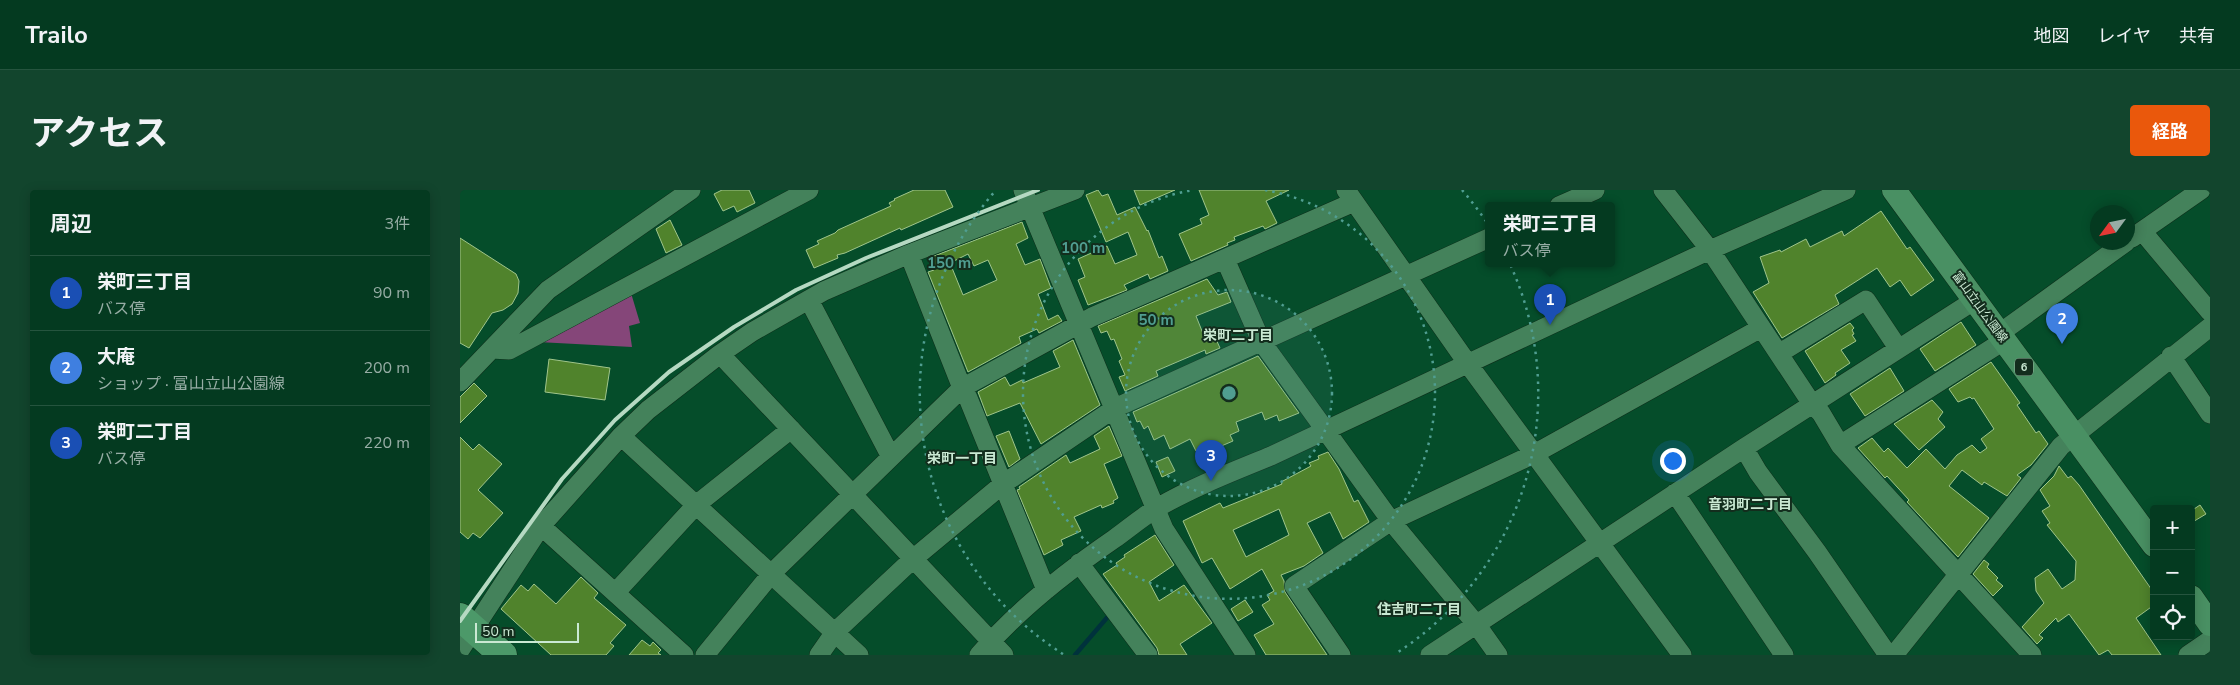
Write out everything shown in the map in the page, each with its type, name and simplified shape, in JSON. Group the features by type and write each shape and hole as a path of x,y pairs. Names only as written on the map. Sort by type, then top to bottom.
{"highway":[{"path":"464,632 503,655"}],"main road":[{"name":"富山立山公園線","path":"1894,190 2150,539"}],"street":[{"path":"460,382 548,290 691,190"},
{"path":"492,349 509,350 809,190"},
{"path":"464,632 541,526 621,436 648,410 720,354 752,332 824,291 909,254 1026,199 1075,190"},
{"path":"1568,202 1595,190"},
{"path":"1663,190 1710,250 1812,404 1821,413 1840,445 2032,655"},
{"path":"985,648 1046,590 1079,563 1156,509 1211,480 1271,456 1325,429 1710,250 1846,190"},
{"path":"2135,236 2201,190"},
{"path":"705,655 772,573 962,388 1092,317 1226,259 1350,196 1468,364 1678,654"},
{"path":"1026,199 1164,529 1246,655"},
{"path":"819,655 835,632 913,559 1003,484 1115,408 1485,240"},
{"path":"2135,241 2210,312"},
{"path":"1840,445 2002,337 2116,250"},
{"path":"909,254 962,388 1046,590"},
{"path":"1226,259 1261,341 1391,520 1476,624 1498,655"},
{"path":"809,300 891,457"},
{"path":"1780,353 1866,300 1898,348"},
{"path":"1430,655 1744,448 1975,300"},
{"path":"1894,655 2061,446 2171,356 2210,327"},
{"path":"1341,655 1294,586 1391,520 1534,454 1761,328"},
{"path":"720,354 963,610 985,648 1004,655"},
{"path":"2171,356 2210,414"},
{"path":"616,592 696,505 791,429"},
{"path":"621,436 859,655"},
{"path":"1744,448 1758,472 1817,552 1888,655"},
{"path":"1675,493 1784,655"},
{"path":"541,526 684,655"},
{"path":"1079,563 1148,655"},
{"path":"2188,655 2210,640"}],"shaded area":[{"path":"631,293 640,323 629,326 632,347 538,342"}],"building":[{"path":"722,190 749,190 755,203 737,212 734,206 723,211 714,194"},
{"path":"914,190 945,190 953,207 837,255 838,258 814,268 806,250 819,244 817,241 891,206 889,203 894,199"},
{"path":"1098,190 1102,196 1108,194 1117,215 1135,207 1148,230 1159,258 1162,256 1168,271 1150,279 1148,274 1124,285 1127,290 1088,305 1078,280 1085,277 1078,259 1107,246 1115,264 1137,255 1128,232 1106,242 1086,195"},
{"path":"1134,190 1175,190 1140,205"},
{"path":"1199,190 1289,190 1266,201 1277,223 1265,229 1263,226 1234,237 1235,240 1227,243 1228,245 1191,261 1179,234 1202,224 1200,219 1209,215"},
{"path":"1881,211 1907,249 1910,247 1934,280 1911,296 1900,280 1890,287 1877,268 1835,295 1839,304 1782,338 1753,292 1769,283 1760,257 1780,250 1781,252 1806,239 1810,247 1842,231 1844,236"},
{"path":"670,220 682,245 666,253 656,229"},
{"path":"1022,222 1028,238 1016,244 1025,265 1040,259 1051,288 1038,294 1048,320 1058,315 1062,321 1039,333 1037,329 1019,337 1021,343 968,372 928,272 934,270 929,258","holes":["968,254 974,266 988,260 997,280 963,295 950,263"]},
{"path":"460,238 516,274 519,281 518,293 512,304 503,310 492,313 469,348 460,343"},
{"path":"1207,279 1218,295 1227,292 1231,302 1196,316 1206,341 1215,337 1220,348 1206,354 1205,350 1156,371 1158,376 1125,391 1119,377 1125,375 1119,361 1122,359 1114,339 1111,340 1107,331 1101,333 1098,326"},
{"path":"1961,322 1976,345 1935,371 1920,349"},
{"path":"1850,323 1854,328 1852,330 1854,334 1852,335 1856,341 1841,350 1850,363 1835,373 1836,375 1825,383 1805,351"},
{"path":"1073,340 1100,405 1041,444 1020,403 987,416 978,392 1005,377 1010,386 1022,380 1023,383 1060,367 1053,351"},
{"path":"1258,356 1299,413 1279,421 1277,415 1265,420 1262,412 1236,422 1239,431 1230,435 1233,441 1219,447 1221,450 1209,456 1205,447 1196,451 1190,439 1170,449 1164,435 1154,440 1148,426 1144,429 1140,421 1137,422 1133,412"},
{"path":"549,359 610,368 605,400 545,392"},
{"path":"1991,362 2020,403 2017,405 2036,433 2039,431 2048,444 2031,465 2017,475 2021,478 2007,496 1984,482 1982,485 1962,470 1949,486 1989,518 1958,557 1907,502 1909,500 1887,476 1885,478 1858,448 1872,438 1884,452 1888,448 1907,468 1926,449 1945,469 1957,455 1972,445 1980,453 1987,448 1981,439 1994,429 1974,398 1970,397 1958,402 1949,389"},
{"path":"1890,368 1904,391 1865,416 1850,394"},
{"path":"474,383 487,396 460,423 460,397"},
{"path":"1932,400 1943,412 1938,419 1945,427 1919,450 1894,424"},
{"path":"1109,426 1122,456 1104,464 1118,498 1113,501 1114,503 1102,508 1101,505 1074,517 1081,531 1061,540 1063,545 1044,555 1017,490 1066,455 1070,463 1100,449 1094,436"},
{"path":"1009,431 1020,459 1009,467 996,436"},
{"path":"460,437 473,450 479,444 502,464 478,490 503,513 480,538 473,533 468,539 460,532"},
{"path":"1328,452 1339,469 1354,502 1358,500 1369,522 1343,539 1330,512 1307,523 1323,553 1304,566 1281,575 1284,581 1285,592 1327,655 1266,655 1254,635 1274,624 1262,605 1270,600 1267,595 1274,591 1262,569 1230,589 1212,558 1202,563 1183,521 1220,503 1223,508 1282,484 1281,482 1311,466 1309,463 1319,459 1318,456","holes":["1279,509 1289,535 1246,557 1233,530"]},
{"path":"1168,457 1175,471 1162,477 1156,462"},
{"path":"2059,466 2068,478 2071,476 2079,485 2150,587 2150,608 2136,618 2161,655 2112,655 2108,650 2099,655 2069,614 2058,622 2056,618 2039,635 2043,638 2037,644 2022,627 2044,603 2036,591 2035,578 2048,569 2062,589 2075,580 2076,561 2047,525 2050,523 2042,511 2050,506 2040,490 2054,476"},
{"path":"2200,505 2206,514 2195,521 2195,508"},
{"path":"1155,535 1174,565 1149,582 1159,601 1184,585 1212,623 1180,644 1187,655 1159,655 1157,648 1103,574 1117,565 1116,563 1125,557 1124,555"},
{"path":"1984,560 1989,564 1987,567 1998,578 1996,580 2003,586 1993,596 1973,574"},
{"path":"581,577 598,593 594,598 626,625 610,643 614,646 606,655 551,655 501,609 521,585 528,591 534,584 556,604"},
{"path":"1245,600 1253,612 1238,621 1231,609"},
{"path":"642,640 650,646 653,642 661,650 658,653 661,655 629,655"}],"waterway":[{"path":"1075,655 1111,613"}],"railway":[{"path":"460,621 562,479 615,420 669,372 734,327 796,290 866,258 1038,190"}],"place":[{"name":"栄町三丁目","path":"1550,325"},
{"name":"大庵","path":"2062,344"},
{"name":"栄町二丁目","path":"1211,481"}],"district":[{"name":"栄町二丁目","path":"1238,335"},
{"name":"栄町一丁目","path":"962,458"},
{"name":"音羽町二丁目","path":"1750,504"},
{"name":"住吉町二丁目","path":"1419,609"}]}
